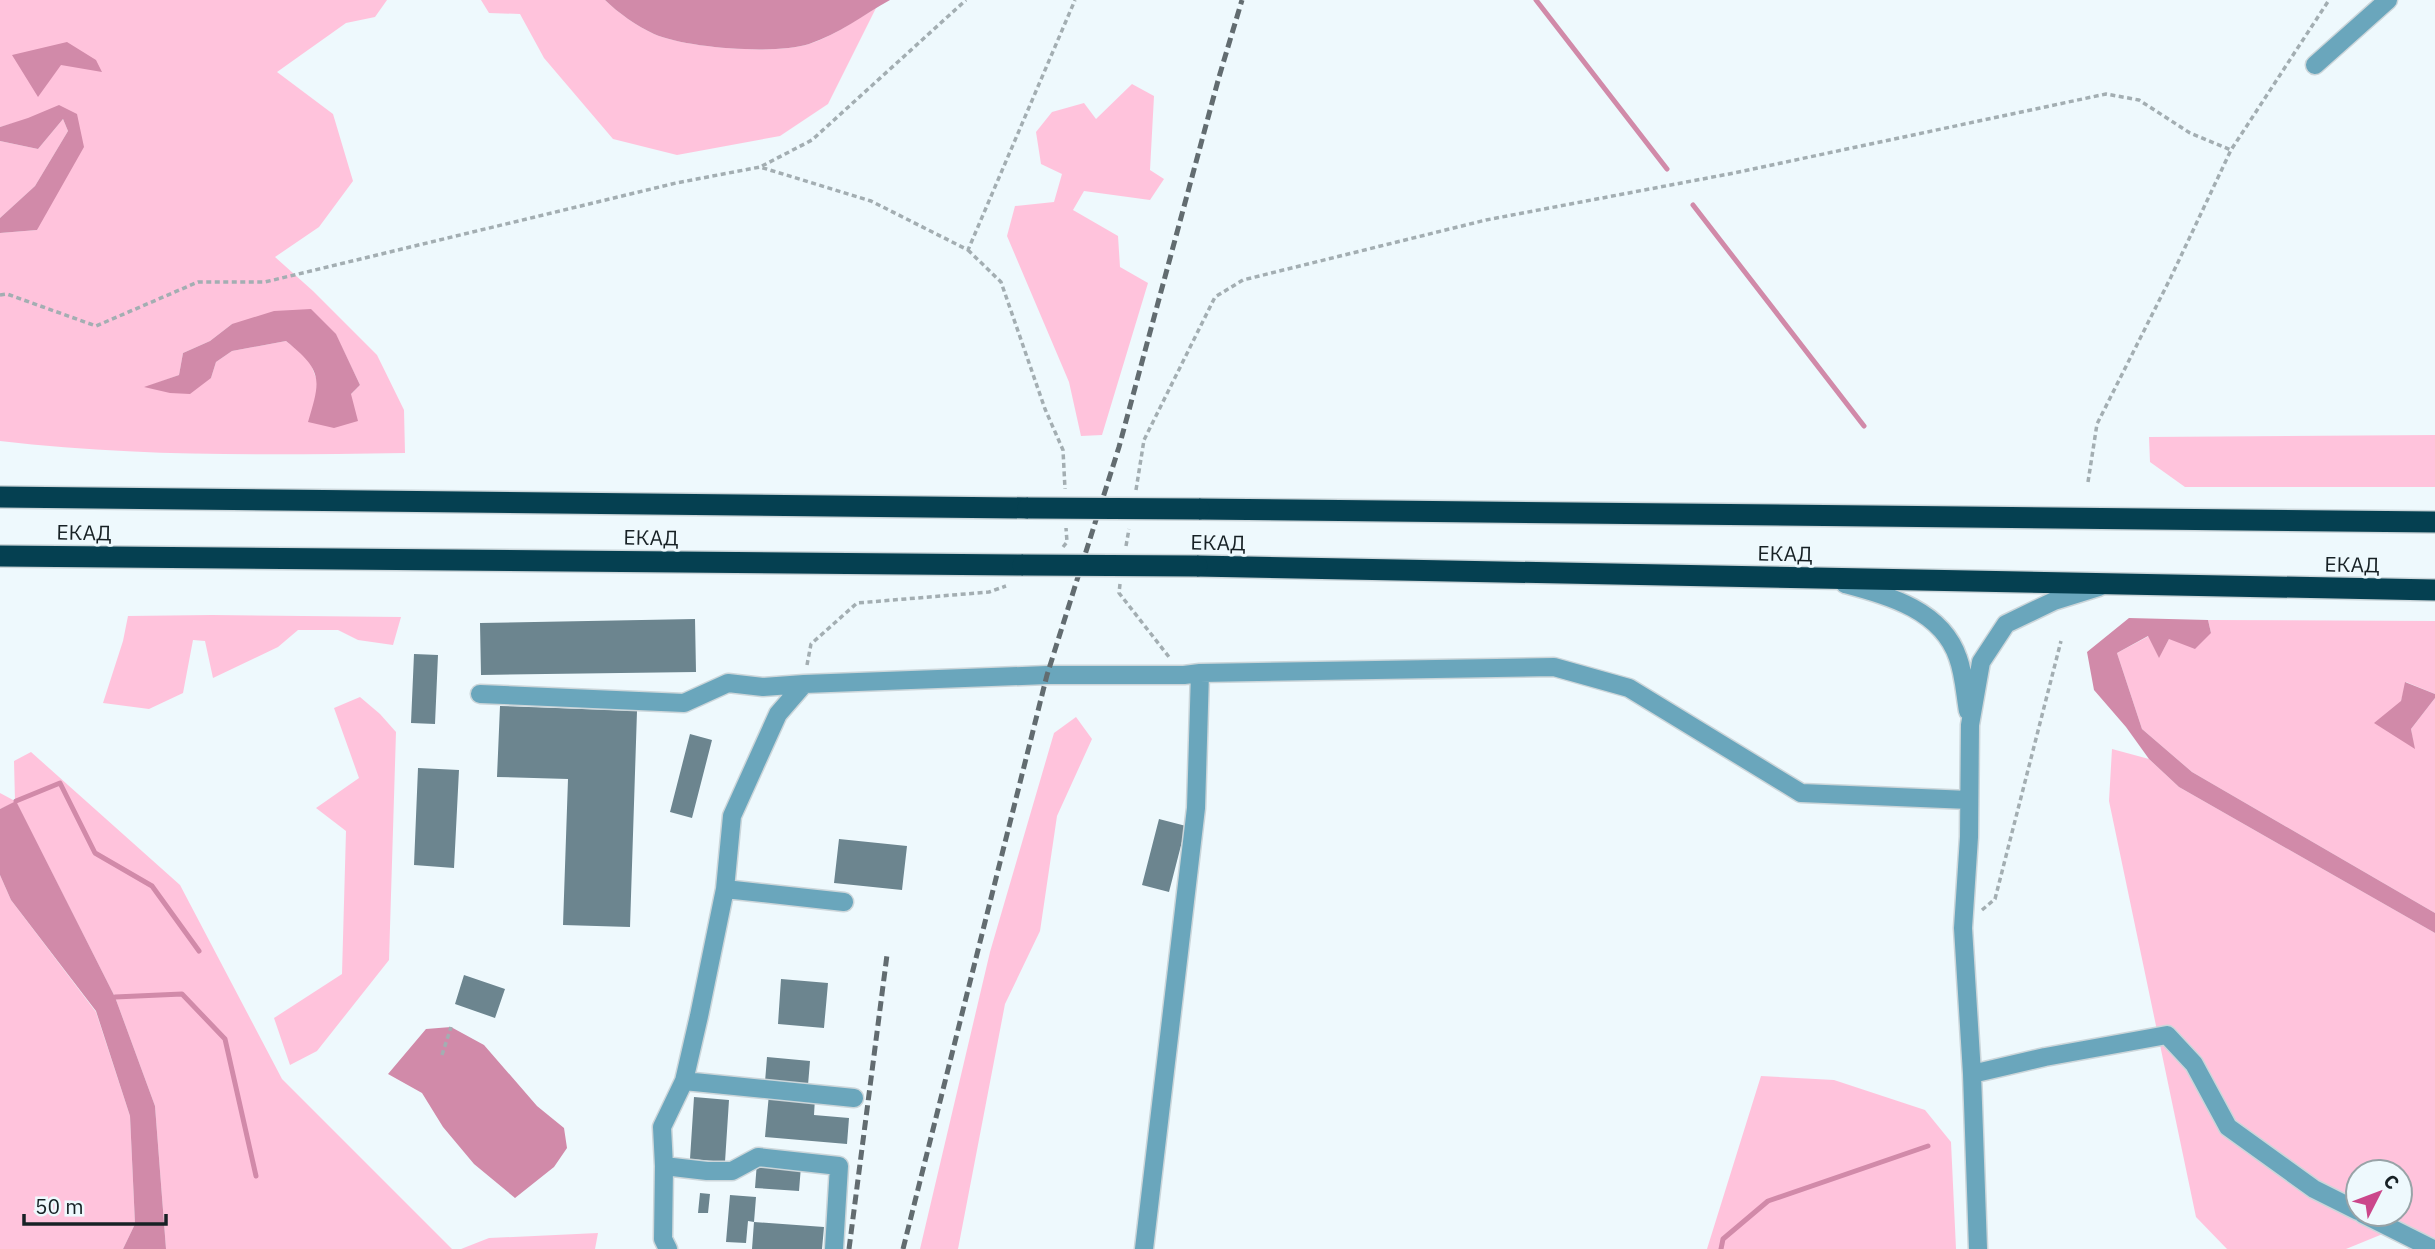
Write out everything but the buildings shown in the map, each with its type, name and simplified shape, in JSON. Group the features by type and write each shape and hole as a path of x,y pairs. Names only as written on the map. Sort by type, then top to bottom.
{"highway":[{"name":"ЕКАД","path":"0,497 2435,522"},
{"name":"ЕКАД","path":"0,556 1197,566 2435,590"}],"street":[{"path":"2315,65 2388,0"},
{"path":"1827,578 1884,595 1915,608 1945,631 1959,658 1970,725"},
{"path":"1978,1249 1972,1074 1963,928 1970,725 1981,662 2006,624 2053,601 2108,585"},
{"path":"480,694 684,703 728,683 763,687 1046,675 1554,667 1629,688 1801,793 1969,800"},
{"path":"1144,1249 1196,807 1192,674"},
{"path":"668,1249 663,1239 662,1127 684,1081 725,888 732,816 778,714 804,684"},
{"path":"725,888 844,902"},
{"path":"1972,1074 2045,1057 2167,1035 2194,1064 2228,1127 2314,1189 2344,1204"},
{"path":"684,1081 854,1098"},
{"path":"664,1166 732,1171 758,1157 839,1166 834,1249"},
{"path":"2391,1228 2433,1249"}],"path":[{"path":"0,295 8,294 96,326 198,282 265,282 676,183 760,166 812,140 966,0"},
{"path":"760,166 871,201 968,250 1074,0"},
{"path":"2088,482 2097,424 2231,150 2329,0"},
{"path":"1135,491 1144,440 1215,297 1242,280 1486,220 1734,173 2106,94 2139,100 2190,133 2231,150"},
{"path":"1125,555 1129,529"},
{"path":"1121,580 1119,593 1192,674"},
{"path":"1963,928 1995,899 2061,641"},
{"path":"442,1055 451,1027"}],"shaded area":[{"path":"0,0 387,0 375,17 346,23 277,72 333,114 353,181 319,227 275,257 377,355 404,410 405,453 152,452 0,441 0,233 37,230 77,114 28,119 0,127","holes":["232,324 336,335 360,385 351,394 319,386 309,359 286,341 232,351 216,362 211,378 146,387 179,375 183,353 210,341"]},
{"path":"481,0 605,0 634,23 668,39 708,46 754,49 794,47 818,41 876,8 828,104 780,136 677,155 613,139 544,58 520,14 489,13"},
{"path":"605,0 890,0 841,30 809,44 753,49 708,46 668,39 634,23"},
{"path":"67,42 96,60 102,72 61,65 38,97 12,55"},
{"path":"1132,84 1154,96 1150,170 1164,179 1150,200 1084,191 1073,210 1118,236 1120,267 1148,283 1102,435 1081,436 1069,382 1007,236 1015,206 1054,202 1062,174 1041,164 1036,132 1052,112 1084,103 1096,119"},
{"path":"59,105 77,114 84,147 37,230 0,233 0,218 35,186 68,131 63,119 38,149 0,141 0,127"},
{"path":"63,119 68,131 35,186 0,218 0,141 38,149"},
{"path":"311,309 336,334 360,385 351,394 358,421 334,428 308,422 317,385 316,377 307,360 286,341 232,351 216,362 211,378 190,394 144,387 179,375 183,353 210,341 232,324 274,311"},
{"path":"2435,435 2435,487 2185,487 2150,462 2149,437"},
{"path":"128,616 401,617 393,645 358,640 338,630 298,630 278,647 213,678 205,641 193,640 183,693 149,709 103,703"},
{"path":"2129,618 2208,620 2211,633 2195,649 2169,639 2159,658 2148,636 2117,653 2142,729 2192,772 2435,913 2435,933 2179,787 2149,759 2094,690 2087,652"},
{"path":"2208,620 2435,621 2435,694 2406,682 2401,701 2414,748 2411,729 2435,698 2435,913 2192,772 2142,729 2117,653 2149,636 2159,657 2169,639 2211,633"},
{"path":"2405,682 2435,694 2435,698 2411,729 2415,749 2374,723 2401,701"},
{"path":"360,697 396,732 389,960 317,1051 290,1065 274,1018 342,974 346,831 316,808 359,778 334,708"},
{"path":"1076,717 1092,739 1057,816 1040,931 1005,1004 958,1249 920,1249 990,952 1054,733"},
{"path":"2112,749 2149,759 2179,787 2435,933 2435,1249 2409,1249 2390,1231 2346,1249 2227,1249 2196,1217 2109,801"},
{"path":"31,752 180,885 282,1079 452,1249 166,1249 155,1106 115,997 16,802 0,809 0,793 15,801 14,761"},
{"path":"16,801 115,997 155,1106 166,1249 123,1249 135,1224 130,1116 96,1011 11,900 0,875 0,809"},
{"path":"0,875 11,900 96,1012 130,1116 135,1224 123,1249 0,1249"},
{"path":"451,1027 484,1045 537,1106 564,1128 567,1148 554,1167 515,1198 474,1164 443,1127 422,1093 388,1074 426,1029"},
{"path":"1761,1076 1834,1080 1925,1110 1951,1142 1956,1249 1707,1249"},
{"path":"598,1233 595,1249 461,1249 489,1238"}],"waterway":[{"path":"1536,0 1667,169"},
{"path":"1693,205 1864,426"},
{"path":"16,801 60,783 95,853 152,886 199,951"},
{"path":"115,997 182,994 225,1039 256,1176"},
{"path":"1721,1249 1723,1239 1768,1201 1928,1146"}],"railway":[{"path":"903,1249 1047,675 1119,447 1242,0"},
{"path":"849,1249 887,955"}]}
